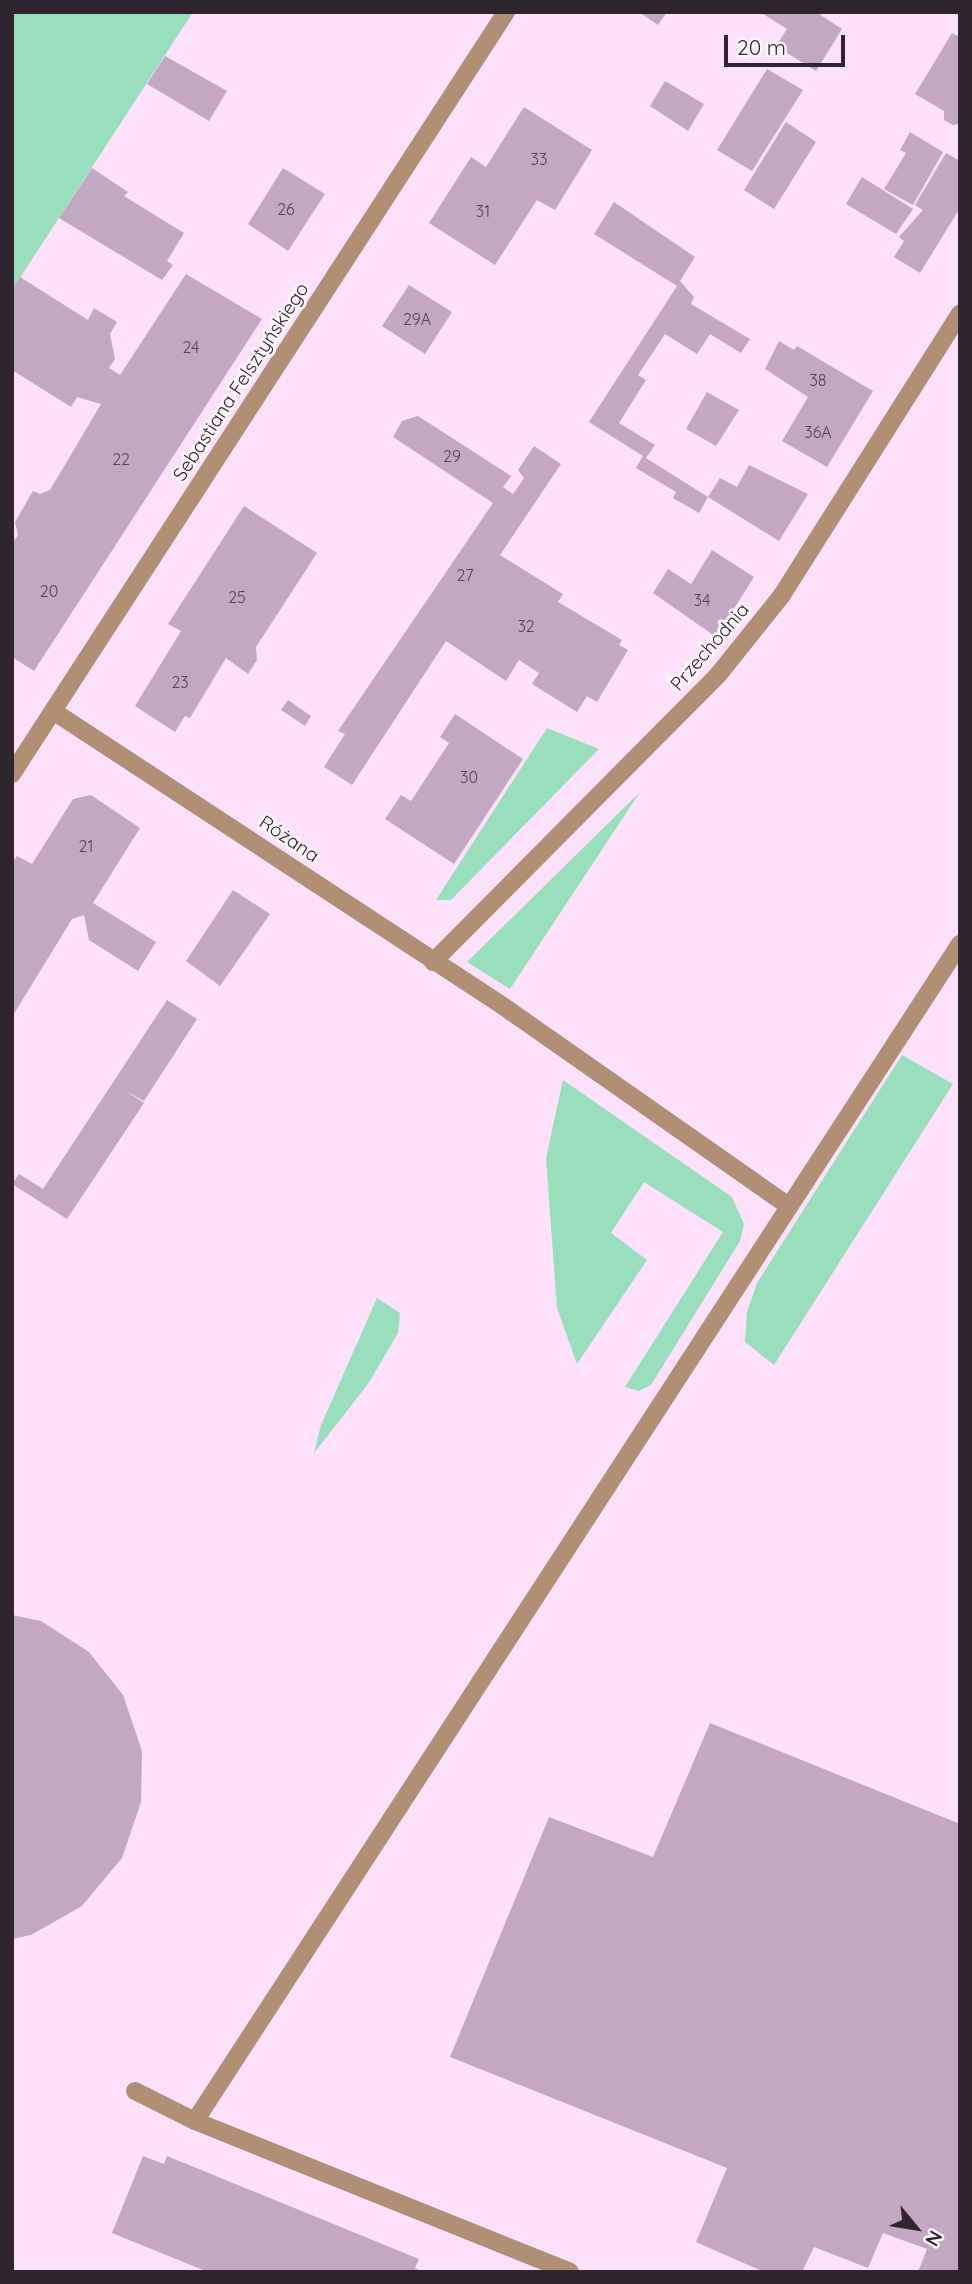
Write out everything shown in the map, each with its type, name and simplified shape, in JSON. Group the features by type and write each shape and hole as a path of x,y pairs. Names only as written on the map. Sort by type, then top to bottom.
{"street":[{"name":"Sebastiana Felsztyńskiego","path":"12,774 506,12"},
{"name":"Przechodnia","path":"433,962 718,675 782,595 960,313"},
{"name":"Różana","path":"53,711 500,1004 789,1206"},
{"path":"195,2121 617,1478 789,1206 960,944"},
{"path":"135,2091 195,2121 570,2272"}],"green space":[{"path":"12,12 193,12 12,290"},
{"path":"547,728 599,749 451,900 436,900"},
{"path":"640,792 510,989 467,962"},
{"path":"902,1055 953,1084 774,1365 745,1342 747,1312 757,1283"},
{"path":"563,1080 732,1197 744,1224 740,1241 651,1385 639,1391 625,1387 723,1232 644,1182 611,1233 647,1260 577,1364 557,1308 546,1158"},
{"path":"377,1298 400,1313 398,1333 368,1384 314,1453 321,1425"}],"building":[{"path":"639,12 667,12 658,25"},
{"path":"760,12 816,12 842,29 816,71 776,46 787,29"},
{"path":"952,33 960,37 960,124 953,125 944,120 944,111 915,94"},
{"path":"165,56 227,91 209,121 147,84"},
{"path":"767,69 803,90 752,171 717,150"},
{"path":"665,81 704,104 688,131 650,106"},
{"path":"524,107 592,150 555,210 537,200 495,265 429,223 471,157 486,167"},
{"path":"786,122 816,142 774,209 744,190"},
{"path":"910,132 943,152 913,205 884,189 906,153 900,150"},
{"path":"946,153 960,161 960,208 920,273 894,257 904,241 899,237 923,210 915,205"},
{"path":"92,168 128,192 124,196 184,233 167,261 173,265 162,280 59,218"},
{"path":"283,168 325,194 288,251 248,224"},
{"path":"862,177 913,209 896,234 846,204"},
{"path":"614,202 695,257 680,281 694,297 691,304 750,339 741,353 710,334 697,354 665,334 638,375 646,380 619,423 655,445 646,458 708,497 699,513 673,498 676,492 636,468 643,456 589,422 677,286 594,234"},
{"path":"186,274 262,319 34,671 12,657 12,544 18,535 15,522 33,491 40,494 50,490 101,404 77,397 71,407 12,370 12,290 20,277 88,320 94,308 117,322 110,334 115,359 109,368 120,375"},
{"path":"409,285 452,312 425,354 382,326"},
{"path":"779,341 794,350 797,346 873,391 827,467 782,441 808,397 765,369"},
{"path":"707,392 739,410 716,446 686,429"},
{"path":"418,416 511,476 503,487 513,494 524,478 518,470 534,446 561,464 500,555 563,594 558,602 622,640 619,645 628,650 597,702 587,696 577,712 532,684 539,673 519,660 506,681 446,641 352,785 324,767 345,734 338,731 493,503 393,437 402,421"},
{"path":"749,465 808,494 779,541 708,497 720,478 737,487"},
{"path":"244,506 317,553 256,647 257,660 248,674 226,658 190,718 185,716 175,732 135,706 181,631 168,624"},
{"path":"712,550 754,577 716,637 653,593 668,569 691,584"},
{"path":"288,700 311,716 305,726 281,710"},
{"path":"455,714 523,759 454,864 385,819 401,795 411,801 449,743 440,737"},
{"path":"91,795 140,828 93,903 156,942 138,971 89,940 84,915 72,919 12,1017 12,864 17,856 32,864 73,799"},
{"path":"233,890 270,914 220,986 186,961"},
{"path":"167,1000 197,1019 144,1101 127,1092 144,1103 67,1219 12,1184 19,1174 43,1189"},
{"path":"12,1615 41,1621 89,1652 123,1695 142,1751 141,1802 122,1858 82,1906 31,1935 12,1939"},
{"path":"710,1723 960,1824 960,2272 918,2272 927,2249 883,2233 868,2268 814,2247 802,2272 764,2272 696,2242 727,2168 450,2057 549,1817 653,1857"},
{"path":"143,2156 164,2164 167,2156 419,2259 415,2268 424,2272 208,2272 112,2233"}]}
